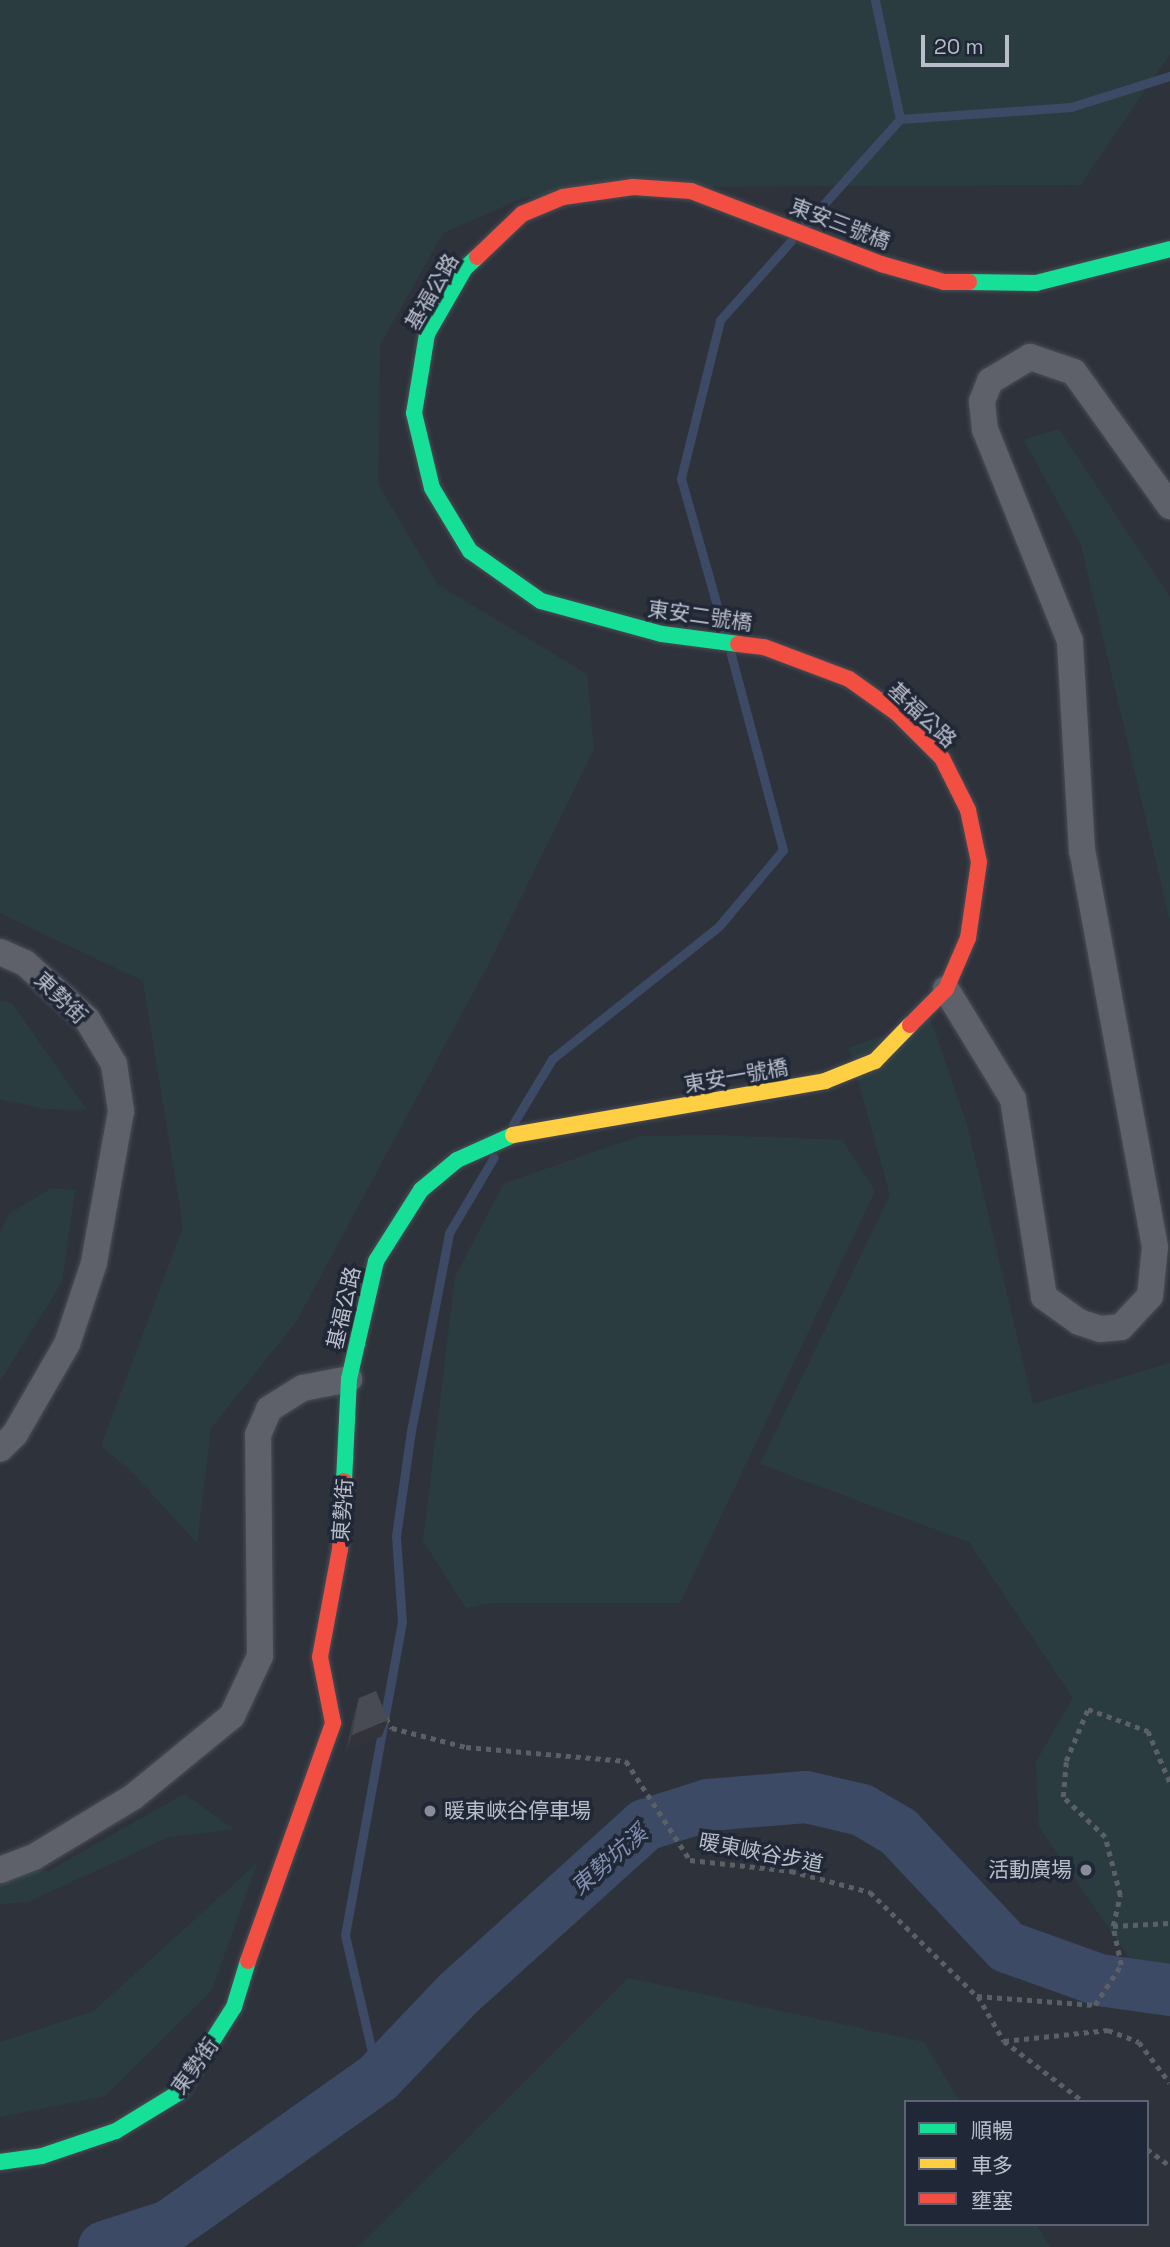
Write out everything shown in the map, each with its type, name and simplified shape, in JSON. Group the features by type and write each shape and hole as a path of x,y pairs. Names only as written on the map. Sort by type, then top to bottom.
{"main road":[{"name":"東安三號橋","path":"633,187 691,191 881,264 944,282 1036,283 1170,249"},
{"name":"基福公路","path":"541,601 470,551 432,488 414,413 427,334 465,268 522,214 563,197 633,187"},
{"name":"東安二號橋","path":"541,601 662,634 764,647 849,679"},
{"name":"基福公路","path":"849,679 898,714 942,758 968,810 979,862 968,938 946,989"},
{"name":"東安一號橋","path":"503,1137 825,1081 875,1061 946,989"},
{"name":"基福公路","path":"349,1379 376,1261 421,1189 457,1160 503,1137"},
{"name":"東勢街","path":"0,2162 43,2156 161,2108 180,2092 234,2007 257,1930 333,1723 320,1657 340,1549 349,1379"}],"street":[{"path":"946,989 1013,1099 1044,1297 1079,1322 1100,1329 1121,1327 1150,1296 1155,1247 1082,851 1070,641 985,430 982,401 990,381 1030,357 1074,372 1170,506"},
{"name":"東勢街","path":"0,951 25,963 87,1019 114,1064 121,1111 94,1263 67,1344 15,1434 0,1449"},
{"path":"0,1870 34,1857 133,1797 232,1716 260,1656 258,1435 269,1409 303,1388 349,1379"}],"path":[{"name":"暖東峽谷步道","path":"382,1709 392,1728 466,1747 626,1761 690,1860 791,1871 870,1892 977,1996"},
{"path":"977,1996 1095,2005 1121,1965 1113,1926 1120,1895 1105,1837 1063,1797 1066,1761 1088,1709 1148,1731 1170,1782"},
{"path":"1113,1926 1170,1923"},
{"path":"977,1996 1004,2041 1081,2100"},
{"path":"1004,2041 1108,2030 1139,2042 1170,2083"},
{"path":"1149,2150 1170,2166"}],"shaded area":[{"path":"0,0 1170,0 1170,54 1080,185 633,187 523,198 443,233 380,345 378,484 438,585 587,674 594,749 488,965 296,1322 211,1428 197,1543 131,1471 101,1446 183,1227 143,981 0,913"},
{"path":"1059,429 1170,597 1170,921 1081,545 1024,440"},
{"path":"0,1001 11,1002 87,1110 45,1109 0,1099"},
{"path":"930,1018 967,1125 1033,1404 1170,1363 1170,1975 1138,1970 1039,1827 1036,1762 1073,1698 969,1542 760,1464 890,1195 849,1048"},
{"path":"715,1135 842,1140 875,1191 680,1603 492,1603 466,1608 423,1541 455,1277 504,1183 641,1136"},
{"path":"51,1188 75,1190 62,1282 0,1381 0,1233 8,1215"},
{"path":"184,1794 234,1829 169,1837 28,1902 0,1904 0,1871 48,1871"},
{"path":"257,1863 212,1990 105,2096 0,2117 0,2042 94,2011"},
{"path":"628,1978 924,2042 959,2100 904,2100 904,2226 1037,2226 1050,2247 358,2247"}],"building":[{"path":"376,1691 388,1720 352,1735 359,1698"}],"waterway":[{"path":"805,225 900,119 875,0"},
{"path":"900,119 1071,107 1170,76"},
{"path":"725,634 681,478 720,320 791,241"},
{"path":"513,1124 552,1059 719,926 783,850 731,654"},
{"path":"378,2078 345,1935 402,1622 396,1536 411,1431 449,1233 494,1157"},
{"name":"東勢坑溪","path":"104,2247 169,2226 378,2078 459,1993 645,1825 708,1805 806,1797 862,1810 899,1832 1007,1947 1099,1980 1170,1990"}],"traffic: fast":[{"path":"969,282 1036,283 1170,249"},
{"path":"477,257 465,268 427,334 414,413 432,488 470,551 541,601 662,634 738,644"},
{"path":"344,1481 349,1379 376,1261 421,1190 457,1160 513,1135"},
{"path":"0,2162 42,2156 116,2131 180,2092 234,2007 248,1961"}],"traffic: slow":[{"path":"513,1135 825,1081 875,1061 910,1025"}],"traffic: jam":[{"path":"477,257 522,214 563,197 633,187 691,191 881,264 944,282 969,282"},
{"path":"738,644 764,647 849,679 898,714 942,758 968,810 979,862 968,938 946,989 910,1025"},
{"path":"248,1961 333,1723 320,1657 340,1549 344,1481"}],"place":[{"name":"暖東峽谷停車場","path":"430,1811"},
{"name":"活動廣場","path":"1086,1870"}]}
